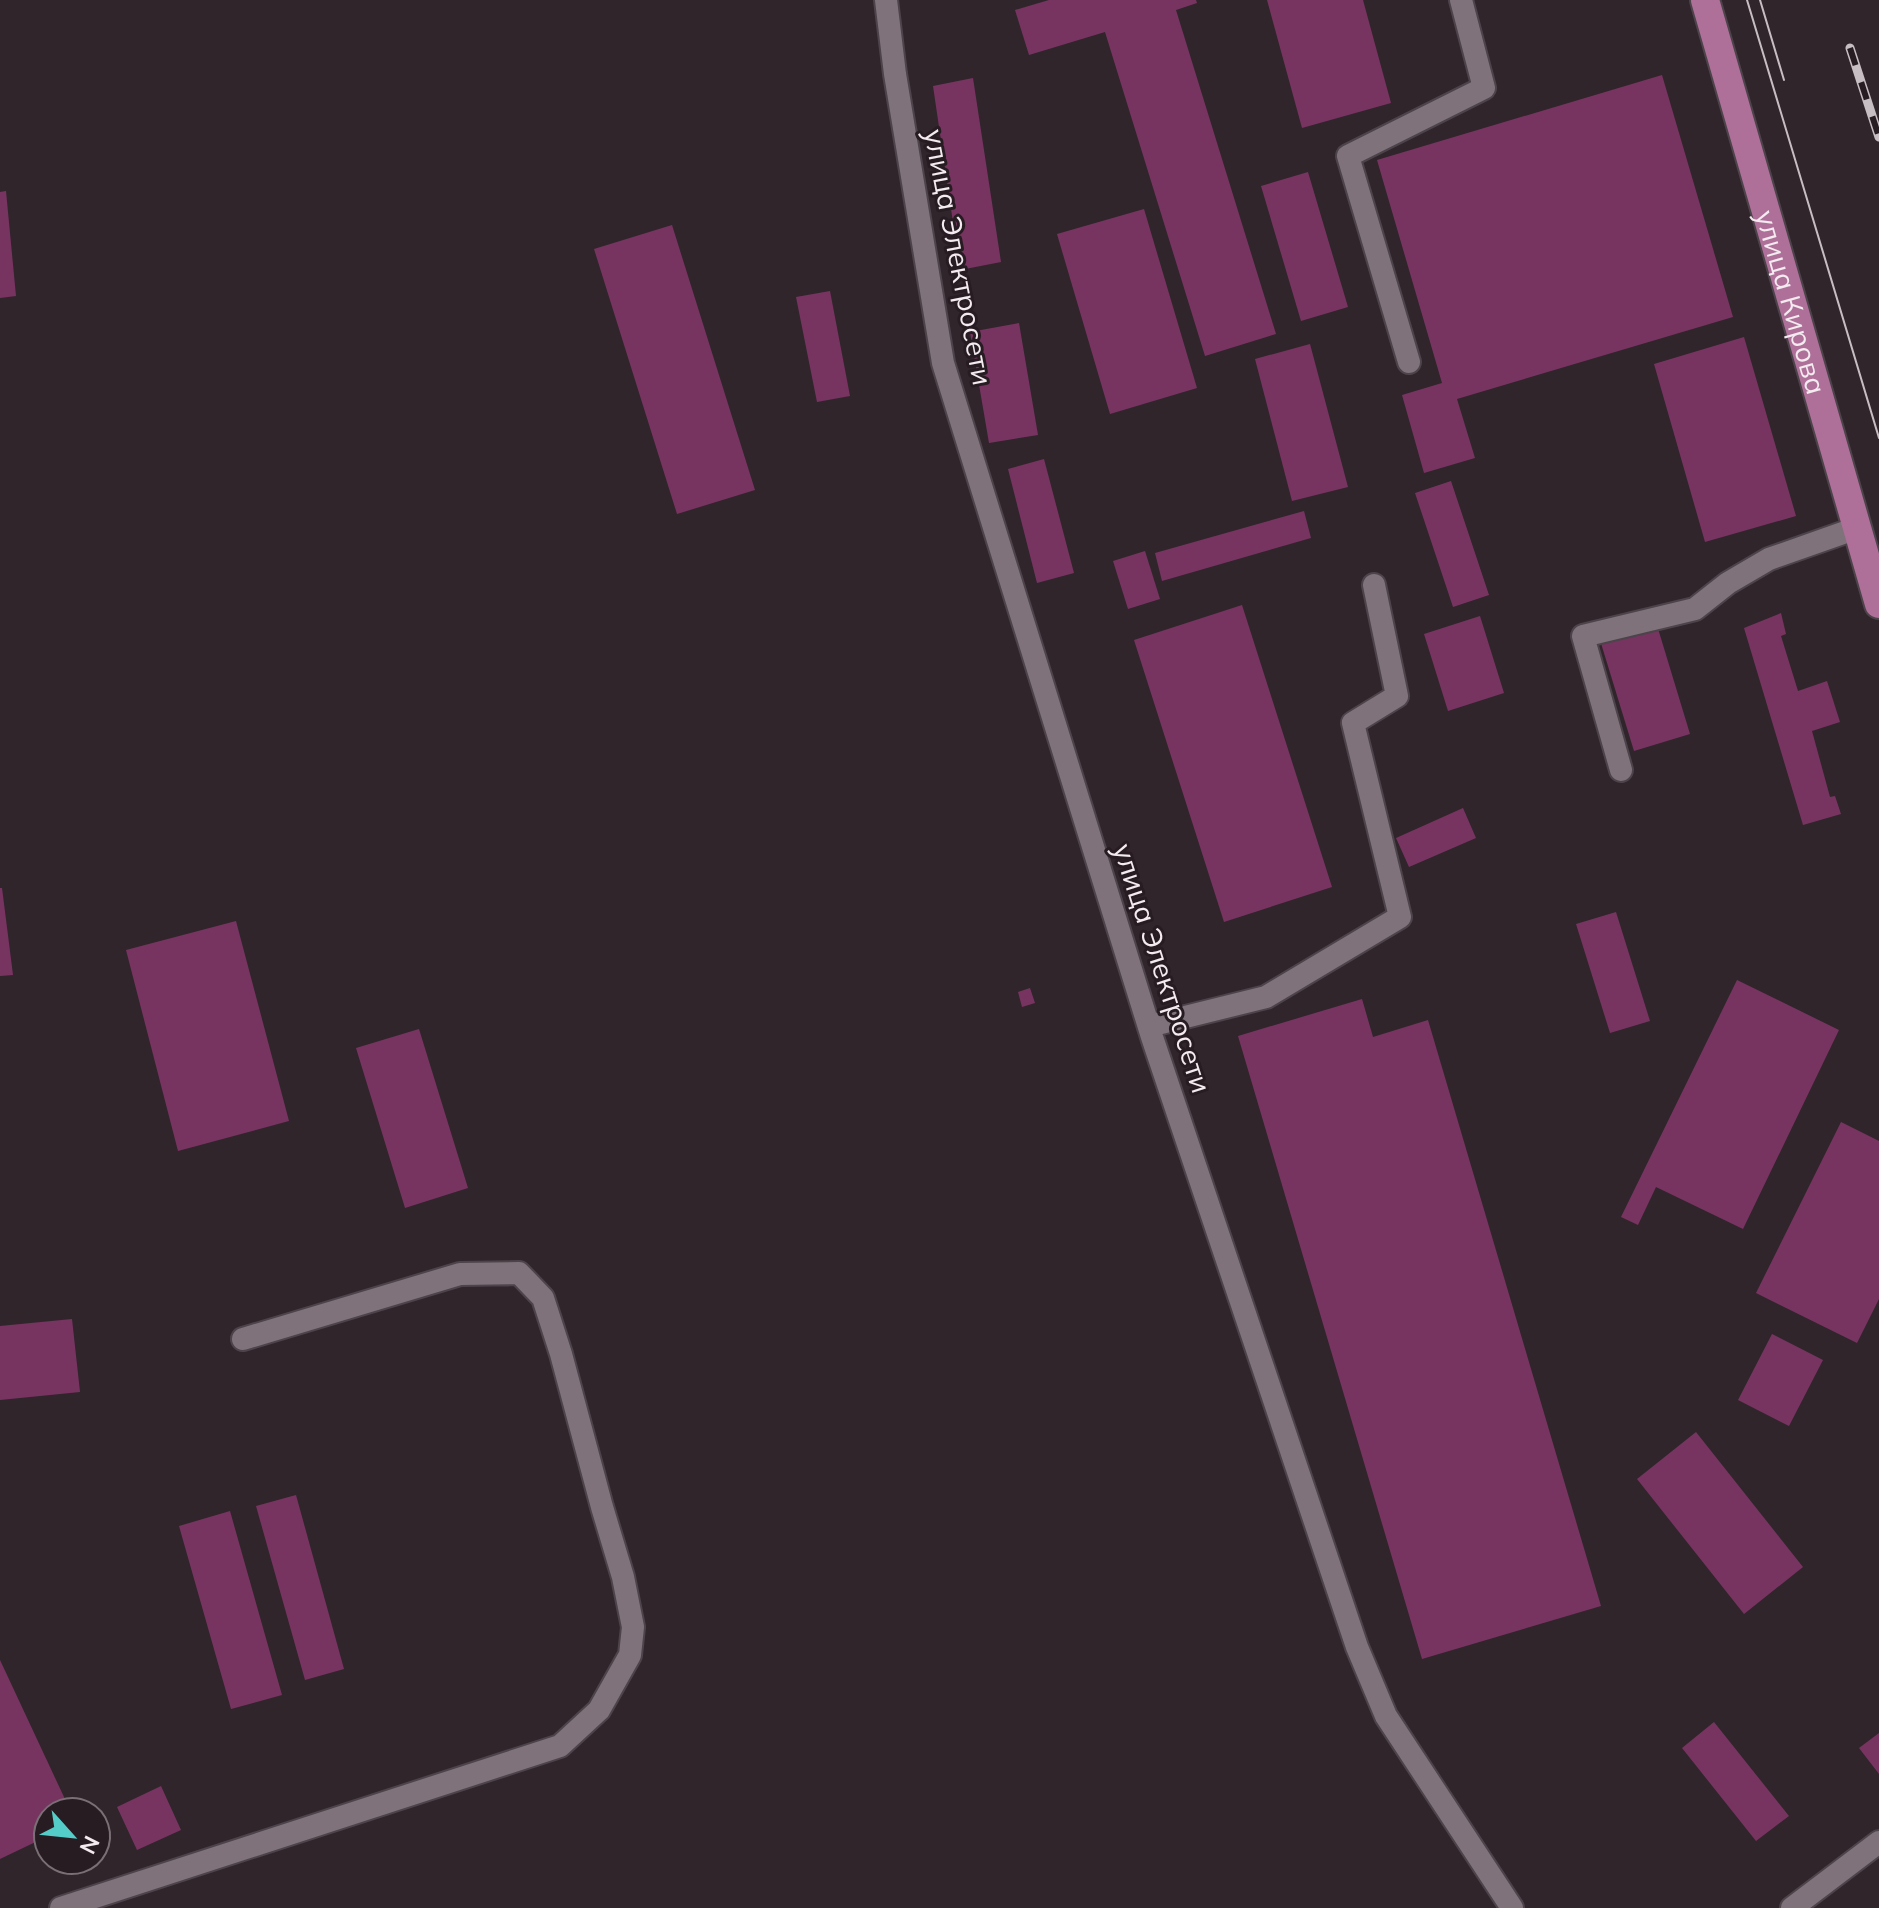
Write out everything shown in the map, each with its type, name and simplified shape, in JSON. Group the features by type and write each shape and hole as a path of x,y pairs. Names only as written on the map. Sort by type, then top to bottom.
{"main road":[{"name":"улица Кирова","path":"1705,0 1879,604"}],"street":[{"name":"улица Электросети","path":"886,0 895,74 943,363 1149,1026 1357,1647 1386,1716 1512,1908"},
{"path":"1409,362 1348,156 1484,88 1461,0"},
{"path":"1621,770 1583,636 1695,609 1728,583 1769,559 1857,528"},
{"path":"1149,1026 1266,997 1400,917 1353,723 1397,696 1374,585"},
{"path":"61,1908 560,1746 599,1710 630,1655 633,1627 623,1577 561,1354 543,1298 519,1273 460,1274 243,1339"},
{"path":"1792,1908 1879,1842"}],"building":[{"path":"1049,0 1196,0 1197,3 1176,10 1276,334 1205,356 1105,32 1029,55 1015,10"},
{"path":"1267,0 1363,0 1391,103 1302,128"},
{"path":"1662,75 1733,317 1457,399 1475,458 1424,473 1402,395 1442,383 1377,160"},
{"path":"973,78 1001,262 960,270 933,86"},
{"path":"1308,172 1348,307 1301,321 1261,186"},
{"path":"6,191 16,296 0,298 0,192"},
{"path":"1144,209 1197,388 1110,414 1057,234"},
{"path":"672,225 755,490 677,514 594,249"},
{"path":"830,291 850,396 817,402 796,297"},
{"path":"1019,323 1038,435 989,443 970,332"},
{"path":"1744,337 1796,516 1705,542 1654,364"},
{"path":"1310,344 1348,487 1292,501 1255,359"},
{"path":"1044,459 1074,573 1037,583 1008,469"},
{"path":"1451,481 1489,595 1453,607 1415,493"},
{"path":"1304,511 1311,538 1162,581 1155,553"},
{"path":"1145,551 1160,599 1128,609 1113,561"},
{"path":"1242,605 1332,887 1224,922 1134,640"},
{"path":"1781,613 1786,634 1781,636 1798,691 1827,681 1840,722 1812,731 1830,797 1835,796 1841,814 1803,825 1744,628"},
{"path":"1480,616 1504,693 1448,711 1424,634"},
{"path":"1656,622 1690,734 1634,751 1600,640"},
{"path":"1463,808 1476,838 1409,867 1396,838"},
{"path":"0,888 13,975 0,976"},
{"path":"1616,912 1650,1021 1610,1033 1576,924"},
{"path":"236,921 289,1121 178,1151 126,950"},
{"path":"1737,980 1839,1030 1743,1229 1656,1187 1638,1225 1621,1217"},
{"path":"1030,988 1035,1003 1022,1007 1018,992"},
{"path":"1362,999 1373,1037 1428,1020 1601,1606 1422,1659 1238,1036"},
{"path":"419,1029 468,1188 405,1208 356,1048"},
{"path":"1841,1122 1879,1141 1879,1299 1857,1343 1756,1293"},
{"path":"72,1319 80,1392 0,1400 0,1326"},
{"path":"1772,1334 1823,1360 1789,1426 1738,1400"},
{"path":"1696,1432 1803,1567 1744,1614 1637,1479"},
{"path":"296,1495 344,1669 305,1680 256,1506"},
{"path":"230,1511 282,1695 231,1709 179,1526"},
{"path":"0,1660 64,1796 32,1796 32,1844 0,1859"},
{"path":"1714,1722 1789,1816 1756,1841 1682,1748"},
{"path":"1879,1733 1879,1774 1859,1748"},
{"path":"161,1786 181,1830 137,1850 117,1807"}],"tram line":[{"path":"1747,0 1879,438"},
{"path":"1760,0 1784,80"}],"railway":[{"path":"1850,48 1879,137"}]}
